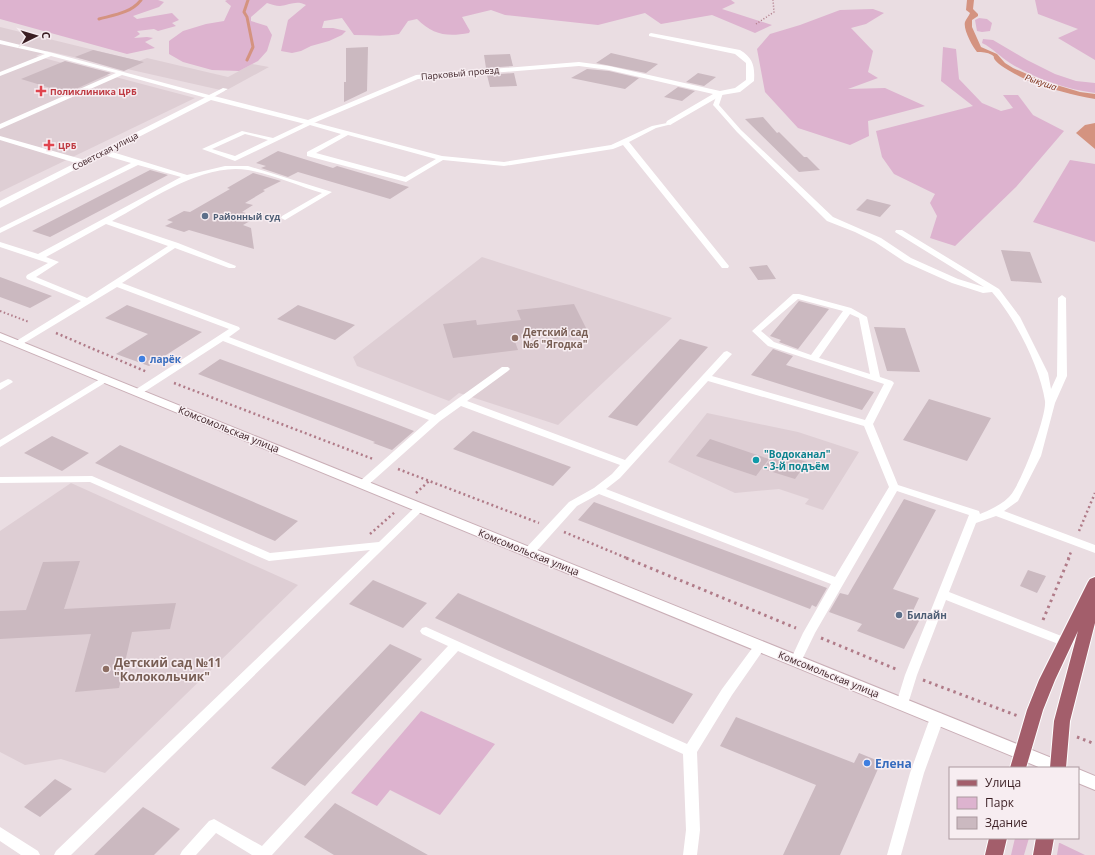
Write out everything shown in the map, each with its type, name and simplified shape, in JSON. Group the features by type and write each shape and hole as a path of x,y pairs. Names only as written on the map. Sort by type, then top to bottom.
{"main road":[{"path":"1020,761 1032,721 1047,680 1095,582"},
{"path":"1058,767 1062,731 1070,687 1095,598"},
{"path":"994,855 998,839"},
{"path":"1042,855 1045,839"}],"street":[{"name":"Парковый проезд","path":"651,36 727,50 747,58 752,67 750,81 737,90 720,93 670,123"},
{"name":"Парковый проезд","path":"309,123 416,77 555,65 579,64 609,68 720,93"},
{"path":"210,97 309,123"},
{"name":"Советская улица","path":"0,205 210,97"},
{"name":"Комсомольская улица","path":"0,336 937,718 1020,761 1053,767"},
{"path":"1079,776 1095,783"}],"lane":[{"path":"0,42 51,54 210,97 225,89"},
{"path":"0,74 51,54"},
{"path":"0,127 122,74"},
{"path":"720,93 716,105 739,131 830,219 872,237 908,260 955,281 983,290 996,291"},
{"path":"274,140 244,132 206,149 235,159 309,123 442,158 504,164 613,147 654,127 670,123"},
{"path":"347,133 310,154 406,180 442,158"},
{"path":"0,138 82,162"},
{"path":"624,141 725,266"},
{"path":"103,152 188,177"},
{"path":"0,231 138,162"},
{"path":"40,257 188,177 225,168 248,168 328,192 285,218"},
{"path":"106,221 232,266"},
{"path":"899,232 996,291 1016,317 1037,360 1043,373 1050,403"},
{"path":"0,244 55,262 30,277 88,301"},
{"path":"18,343 116,284 175,245"},
{"path":"116,284 236,329 138,392"},
{"path":"868,424 890,383 876,379 813,359 771,344 756,331 796,296 848,310 863,317 876,379"},
{"path":"971,521 996,512 1014,499 1036,456 1050,403 1062,376 1062,298"},
{"path":"813,359 848,310"},
{"path":"222,338 436,419"},
{"path":"529,552 573,504 598,490 616,476 726,354"},
{"path":"363,484 436,419 506,368"},
{"path":"706,377 868,424"},
{"path":"0,444 105,378"},
{"path":"460,402 627,464"},
{"path":"868,424 894,487 975,513 911,675 902,704"},
{"path":"0,480 92,479 269,556 381,545"},
{"path":"796,661 838,582 894,487"},
{"path":"598,490 838,582"},
{"path":"61,855 421,508"},
{"path":"996,512 1095,549"},
{"path":"943,594 1065,642"},
{"path":"426,631 690,751"},
{"path":"187,855 214,825 264,855 456,644"},
{"path":"690,855 693,830 690,751 727,692 760,646"},
{"path":"894,855 917,773 937,718"},
{"path":"0,833 33,855"}],"path":[{"path":"756,24 774,12 773,0"},
{"path":"0,311 161,378 552,527 809,634 1032,721"},
{"path":"1038,632 1095,493"},
{"path":"1062,731 1095,744"}],"shaded area":[{"name":"ЦРБ","path":"0,27 139,61 147,58 228,77 252,64 269,67 225,91 47,51 36,56 195,98 0,192"},
{"name":"Детский сад №6 \"Ягодка\"","path":"482,257 672,318 558,425 459,393 449,401 357,366 353,357"},
{"path":"707,413 798,432 859,452 823,510 805,504 809,499 779,489 735,493 668,462"},
{"name":"Детский сад №11 \"Колокольчик\"","path":"71,483 298,585 105,773 61,759 25,765 0,752 0,531"}],"green space":[{"path":"0,0 158,0 164,2 159,7 133,16 137,19 172,13 179,20 172,23 176,26 158,31 154,29 137,31 140,34 134,38 153,38 145,42 155,48 127,54 0,19"},
{"path":"731,0 735,3 722,9 772,25 755,33 712,15 661,24 645,13 598,25 505,15 491,10 462,17 470,31 469,33 454,35 441,34 435,32 417,19 408,21 399,34 376,36 354,35 342,18 324,21 322,28 333,28 346,31 342,35 329,41 292,53 281,51 288,20 306,5 296,3 280,6 267,3 251,17 251,21 267,26 272,35 267,51 258,61 239,71 212,70 183,62 169,54 169,41 183,31 206,24 224,21 231,6 225,1"},
{"path":"1035,0 1095,0 1095,60 1058,38 1078,29 1038,14"},
{"path":"873,9 884,13 866,24 851,28 873,51 868,72 878,78 848,89 885,88 925,106 868,121 869,136 850,145 798,128 765,92 757,49 770,34 800,25 840,10"},
{"path":"979,18 987,19 992,23 990,31 977,31 975,20"},
{"path":"983,39 993,40 1055,74 1076,81 1095,83 1095,93 1061,86 1030,74 1010,63 990,47 982,43"},
{"path":"943,47 956,49 959,79 982,103 1001,111 1013,108 1003,95 1018,95 1033,115 1064,131 1016,187 955,246 930,238 937,216 930,203 935,194 894,174 882,157 876,131 973,106 941,81"},
{"path":"1070,160 1095,164 1095,242 1033,222"},
{"path":"421,711 495,744 440,815 390,790 377,806 351,793"},
{"path":"1015,839 1029,839 1024,855 1011,855"},
{"path":"1060,843 1085,855 1057,855"}],"water":[{"name":"Рыкуша","path":"967,0 974,0 973,9 978,16 972,20 972,27 981,47 997,54 1005,63 1013,68 1043,81 1080,92 1095,94 1095,99 1062,92 1029,81 1001,66 995,60 994,56 977,52 970,42 965,29 965,22 970,13 966,10"},
{"path":"1095,123 1095,149 1076,133 1085,125"}],"building":[{"path":"368,47 367,91 344,102 344,82 346,82 346,48"},
{"path":"93,50 144,62 124,71 75,57"},
{"path":"611,53 658,64 646,73 596,63"},
{"path":"510,54 513,66 486,68 484,55"},
{"path":"65,61 111,73 67,93 21,79"},
{"path":"587,69 609,71 639,78 625,89 571,78"},
{"path":"514,73 517,86 490,87 487,75"},
{"path":"698,73 716,77 704,86 686,82"},
{"path":"678,87 695,91 682,101 664,97"},
{"path":"763,117 777,133 779,132 804,157 807,157 820,170 799,172 745,119"},
{"path":"278,151 333,168 337,166 409,187 390,199 298,172 288,177 261,168 266,166 256,163"},
{"path":"150,170 168,175 50,237 32,231"},
{"name":"Районный суд","path":"253,173 281,181 263,190 265,191 245,203 253,205 242,212 246,213 239,218 250,221 243,225 251,228 254,249 189,230 184,232 165,226 173,222 167,220 184,211 190,212 230,189 227,188"},
{"path":"867,199 891,205 880,217 856,210"},
{"path":"1001,250 1030,252 1042,283 1011,281"},
{"path":"767,265 776,279 758,280 749,267"},
{"path":"0,277 52,296 30,308 0,297"},
{"path":"799,301 829,309 798,349 779,342 781,340 770,336"},
{"path":"574,304 589,334 553,339 551,335 514,339 518,350 453,358 443,324 476,320 477,325 521,320 517,310"},
{"path":"127,305 202,332 149,366 116,354 148,334 105,318"},
{"path":"298,305 355,325 335,340 277,319"},
{"path":"874,327 905,328 920,372 887,371"},
{"path":"680,339 708,347 637,426 608,417"},
{"path":"773,349 793,356 786,365 874,392 862,410 751,375"},
{"path":"220,359 414,431 392,450 373,443 375,442 198,374"},
{"path":"929,399 991,418 967,461 903,440"},
{"path":"473,431 571,467 553,486 453,449"},
{"path":"52,436 89,453 62,471 24,453"},
{"name":"\"Водоканал\" - 3-й подъём","path":"710,439 769,459 756,476 696,456"},
{"path":"120,445 298,521 275,541 95,463"},
{"path":"776,452 807,462 795,479 763,469"},
{"path":"904,499 936,510 893,589 919,598 911,615 920,619 904,649 857,631 862,624 829,612 840,593 848,595"},
{"path":"594,502 827,588 816,607 812,605 810,609 578,520"},
{"path":"80,561 64,609 176,603 170,629 132,632 119,688 75,692 91,634 0,639 0,611 26,610 43,562"},
{"path":"1028,570 1046,576 1037,593 1020,586"},
{"path":"373,580 427,603 403,628 349,604"},
{"path":"458,593 693,694 673,724 435,618"},
{"path":"390,644 422,659 305,786 271,768"},
{"path":"736,717 854,763 859,753 881,762 840,855 783,855 816,785 720,746"},
{"path":"55,779 72,789 40,817 24,807"},
{"path":"335,803 428,855 334,855 304,837"},
{"path":"143,807 180,829 154,855 94,855"}],"waterway":[{"path":"99,19 127,11 141,0"},
{"path":"247,60 253,47 247,17 244,12 248,0"}],"place":[{"name":"Поликлиника ЦРБ","path":"41,91"},
{"name":"ЦРБ","path":"49,145"},
{"name":"Районный суд","path":"205,216"},
{"name":"Детский сад №6 \"Ягодка\"","path":"515,338"},
{"name":"ларёк","path":"142,359"},
{"name":"\"Водоканал\" - 3-й подъём","path":"756,460"},
{"name":"Билайн","path":"899,615"},
{"name":"Детский сад №11 \"Колокольчик\"","path":"106,669"},
{"name":"Елена","path":"867,763"}]}
